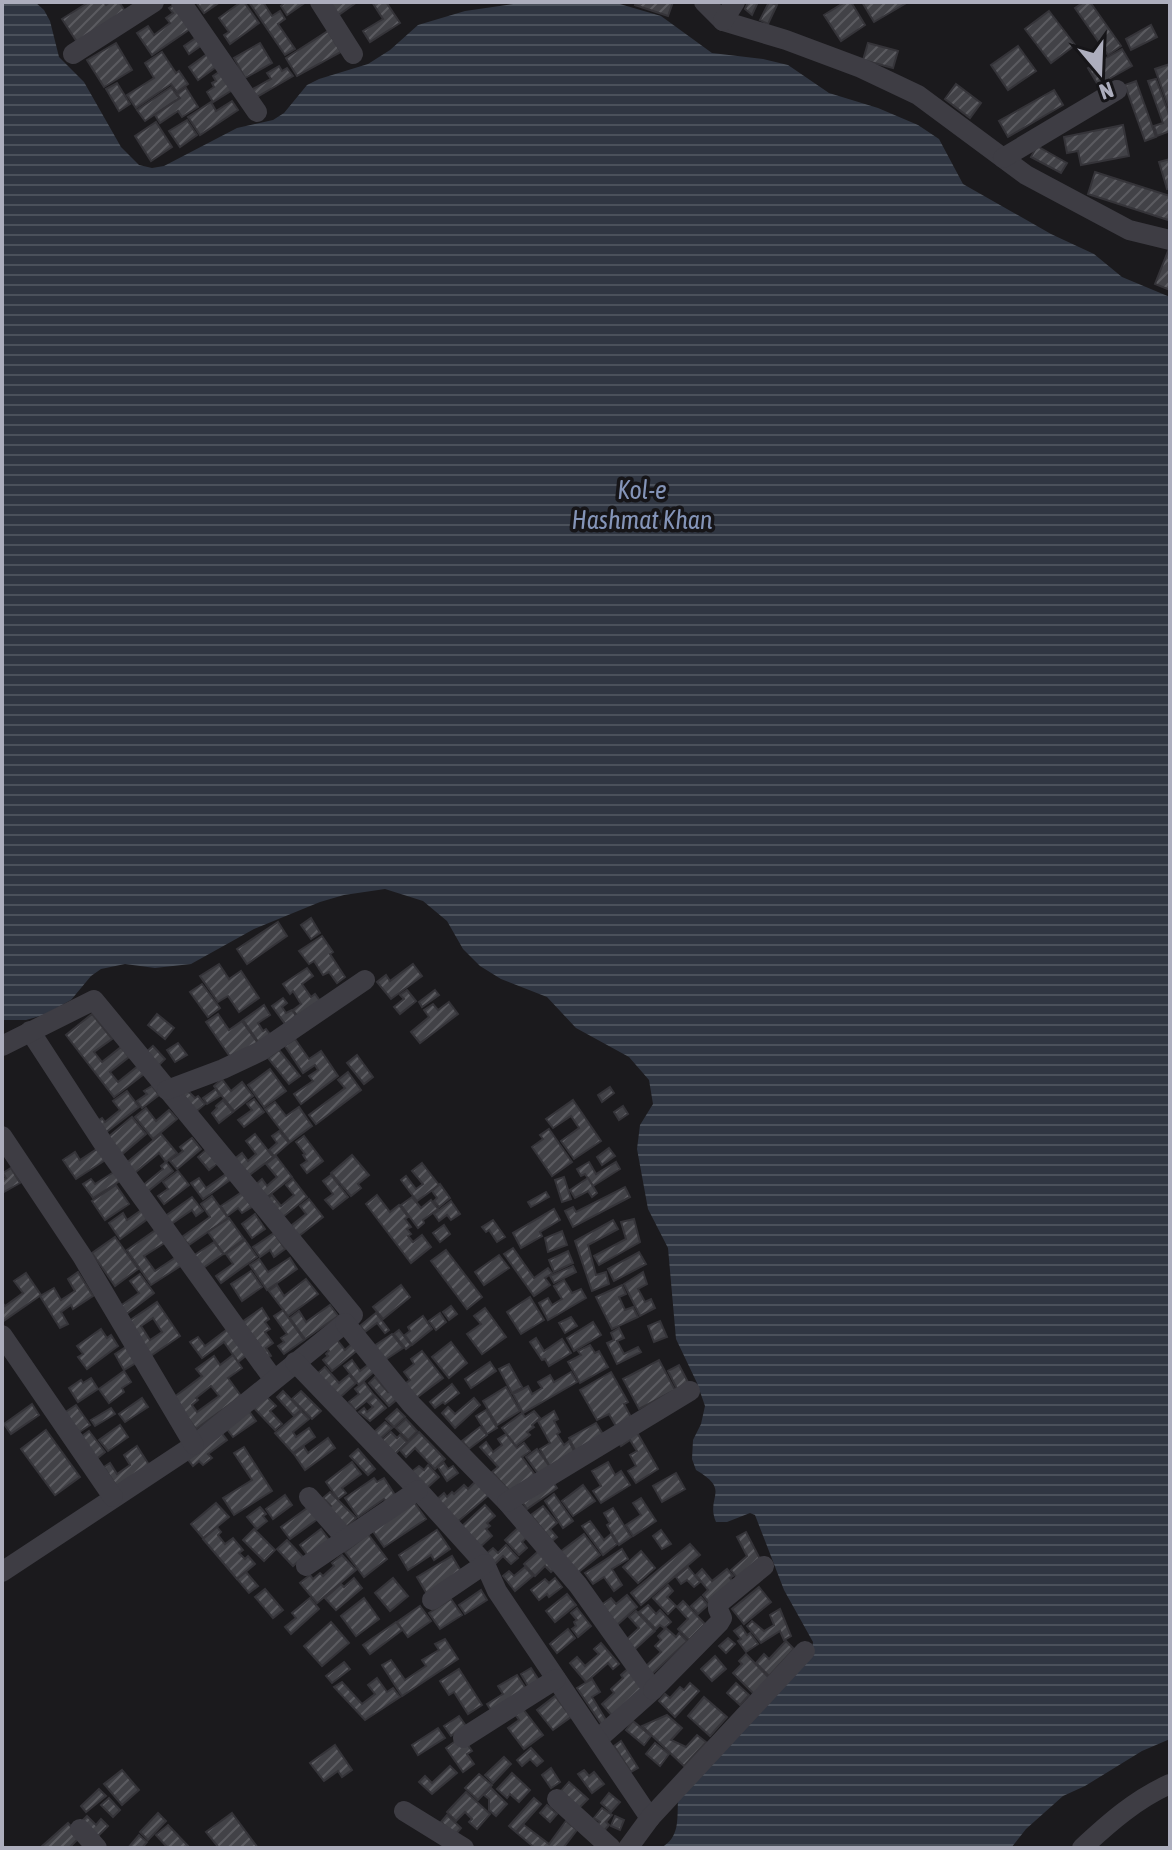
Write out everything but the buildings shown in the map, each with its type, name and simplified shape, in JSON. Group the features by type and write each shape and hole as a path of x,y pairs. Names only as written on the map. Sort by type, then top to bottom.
{"street":[{"path":"73,54 154,2"},
{"path":"181,2 257,112"},
{"path":"320,2 353,54"},
{"path":"704,2 723,21 861,68 918,95 1026,175 1129,230 1170,240"},
{"path":"723,21 735,2"},
{"path":"1003,158 1117,90"},
{"path":"167,1090 261,1051 365,980"},
{"path":"2,1046 94,1000 353,1315 194,1445 2,1572"},
{"path":"30,1031 103,1143 274,1380"},
{"path":"2,1136 82,1256 194,1445"},
{"path":"345,1323 411,1404 507,1502 578,1585 653,1690"},
{"path":"2,1335 113,1497"},
{"path":"295,1362 485,1564 497,1591 650,1818"},
{"path":"507,1502 690,1391"},
{"path":"306,1566 418,1490"},
{"path":"309,1497 346,1539"},
{"path":"432,1600 485,1564"},
{"path":"598,1739 653,1690 722,1618 718,1604 764,1566"},
{"path":"628,1848 650,1818 805,1651"},
{"path":"463,1738 556,1679"},
{"path":"1082,1848 1122,1813 1170,1784"},
{"path":"557,1799 611,1848"},
{"path":"404,1811 464,1848"},
{"path":"80,1829 97,1848"}],"water":[{"name":"Kol-e Hashmat Khan","path":"2,2 35,2 44,10 59,57 84,82 121,147 139,165 152,168 164,166 237,128 273,120 284,113 307,85 368,64 390,50 418,25 465,11 527,2 613,2 661,16 712,53 788,65 829,93 878,108 918,125 939,139 963,184 1051,234 1094,254 1122,277 1170,297 1170,1739 1142,1751 1063,1796 1026,1829 1011,1848 661,1848 672,1839 678,1800 811,1654 813,1642 784,1590 755,1515 750,1513 727,1522 716,1522 713,1483 696,1470 692,1459 693,1440 705,1406 676,1339 668,1248 648,1209 637,1149 640,1125 653,1104 649,1080 629,1057 576,1028 547,997 501,979 480,966 463,949 447,921 423,901 385,889 320,902 254,929 191,964 155,968 125,964 101,969 71,1000 44,1015 26,1020 2,1020"}]}
